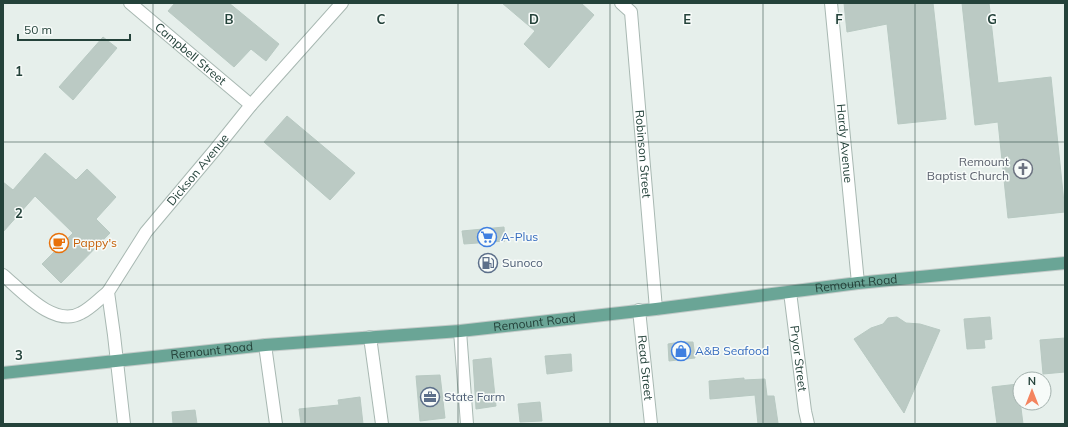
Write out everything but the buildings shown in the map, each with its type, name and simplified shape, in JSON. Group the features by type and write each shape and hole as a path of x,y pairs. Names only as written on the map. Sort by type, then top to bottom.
{"main road":[{"name":"Remount Road","path":"3,372 266,345 460,331 656,309 858,283 1065,263"}],"street":[{"name":"Campbell Street","path":"130,3 251,105"},
{"name":"Dickson Avenue","path":"3,275 44,310 56,315 70,317 81,313 108,292 146,232 251,105 342,3"},
{"name":"Robinson Street","path":"621,3 631,12 656,309"},
{"name":"Hardy Avenue","path":"831,3 858,283"},
{"path":"108,292 124,424"},
{"name":"Pryor Street","path":"790,292 805,411 808,424"},
{"name":"Read Street","path":"639,310 651,424"},
{"path":"460,331 467,424"},
{"path":"370,337 382,424"},
{"path":"266,345 276,424"}],"place":[{"name":"Remount Baptist Church","path":"1023,169"},
{"name":"A-Plus","path":"487,237"},
{"name":"Pappy's","path":"59,243"},
{"name":"Sunoco","path":"488,263"},
{"name":"A&B Seafood","path":"681,351"},
{"name":"State Farm","path":"430,397"}]}
